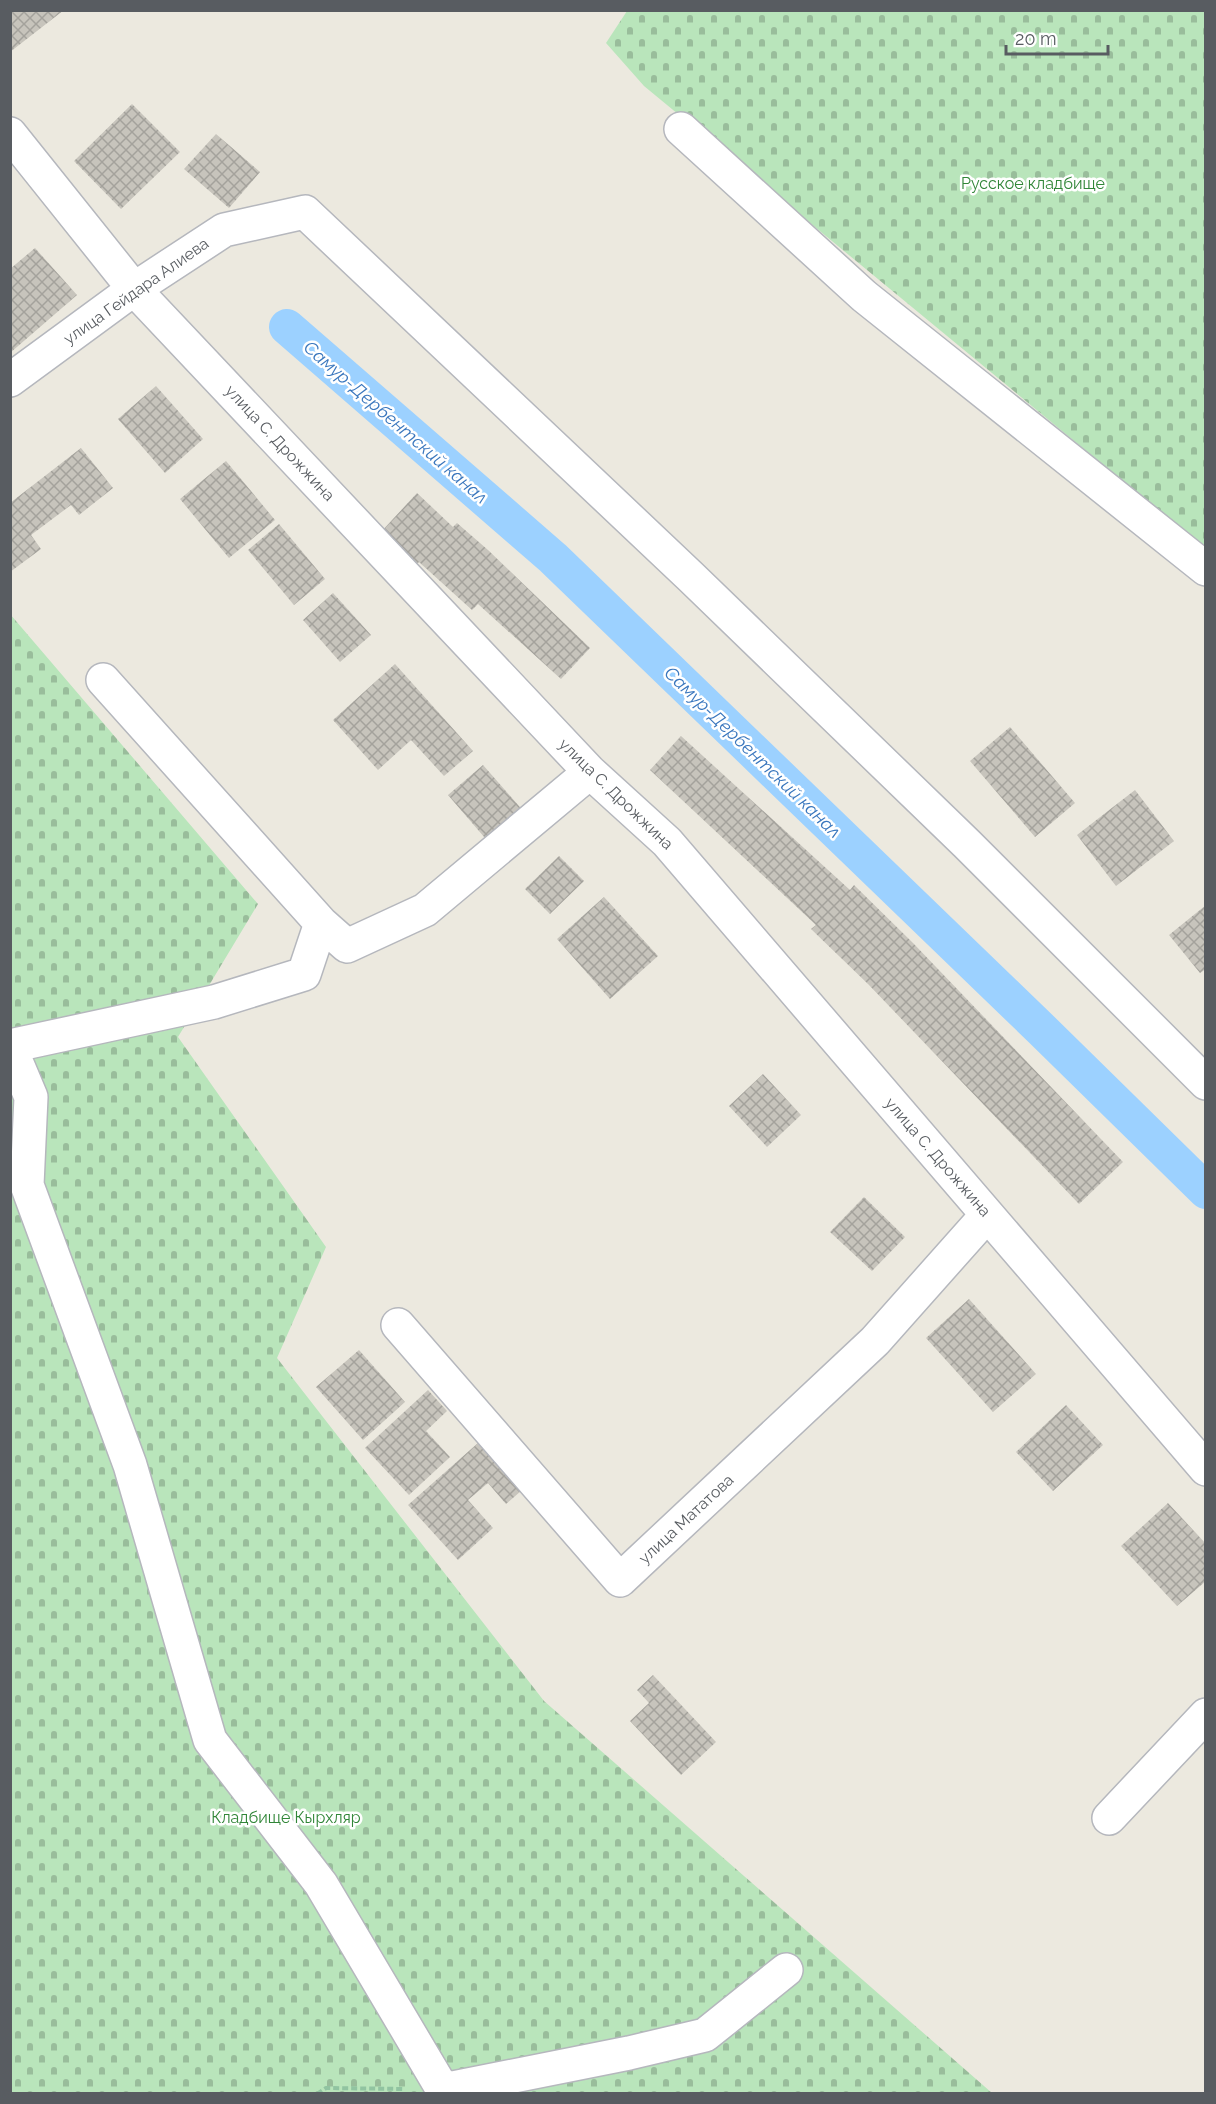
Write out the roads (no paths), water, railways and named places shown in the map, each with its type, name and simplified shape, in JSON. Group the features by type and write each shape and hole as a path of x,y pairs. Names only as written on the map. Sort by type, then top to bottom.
{"street":[{"path":"681,129 864,296 1206,569"},
{"name":"улица С. Дрожжина","path":"10,134 134,289 590,772 667,842 1206,1469"},
{"name":"улица Гейдара Алиева","path":"10,380 134,289 224,230 305,212 690,577 967,844 1206,1083"},
{"path":"103,680 321,923 347,946 424,910 590,772"},
{"path":"321,923 304,974 214,1002 10,1047 31,1097 27,1185 130,1465 210,1740 321,1884 443,2090 629,2053 705,2035 786,1970"},
{"name":"улица Мататова","path":"398,1325 620,1580 875,1341 987,1215"},
{"path":"1109,1818 1206,1715"}],"waterway":[{"name":"Самур-Дербентский канал","path":"287,327 553,558 1206,1191"}],"park label":[{"name":"Русское кладбище","path":"1033,183"},
{"name":"Кладбище Кырхляр","path":"286,1817"}]}
